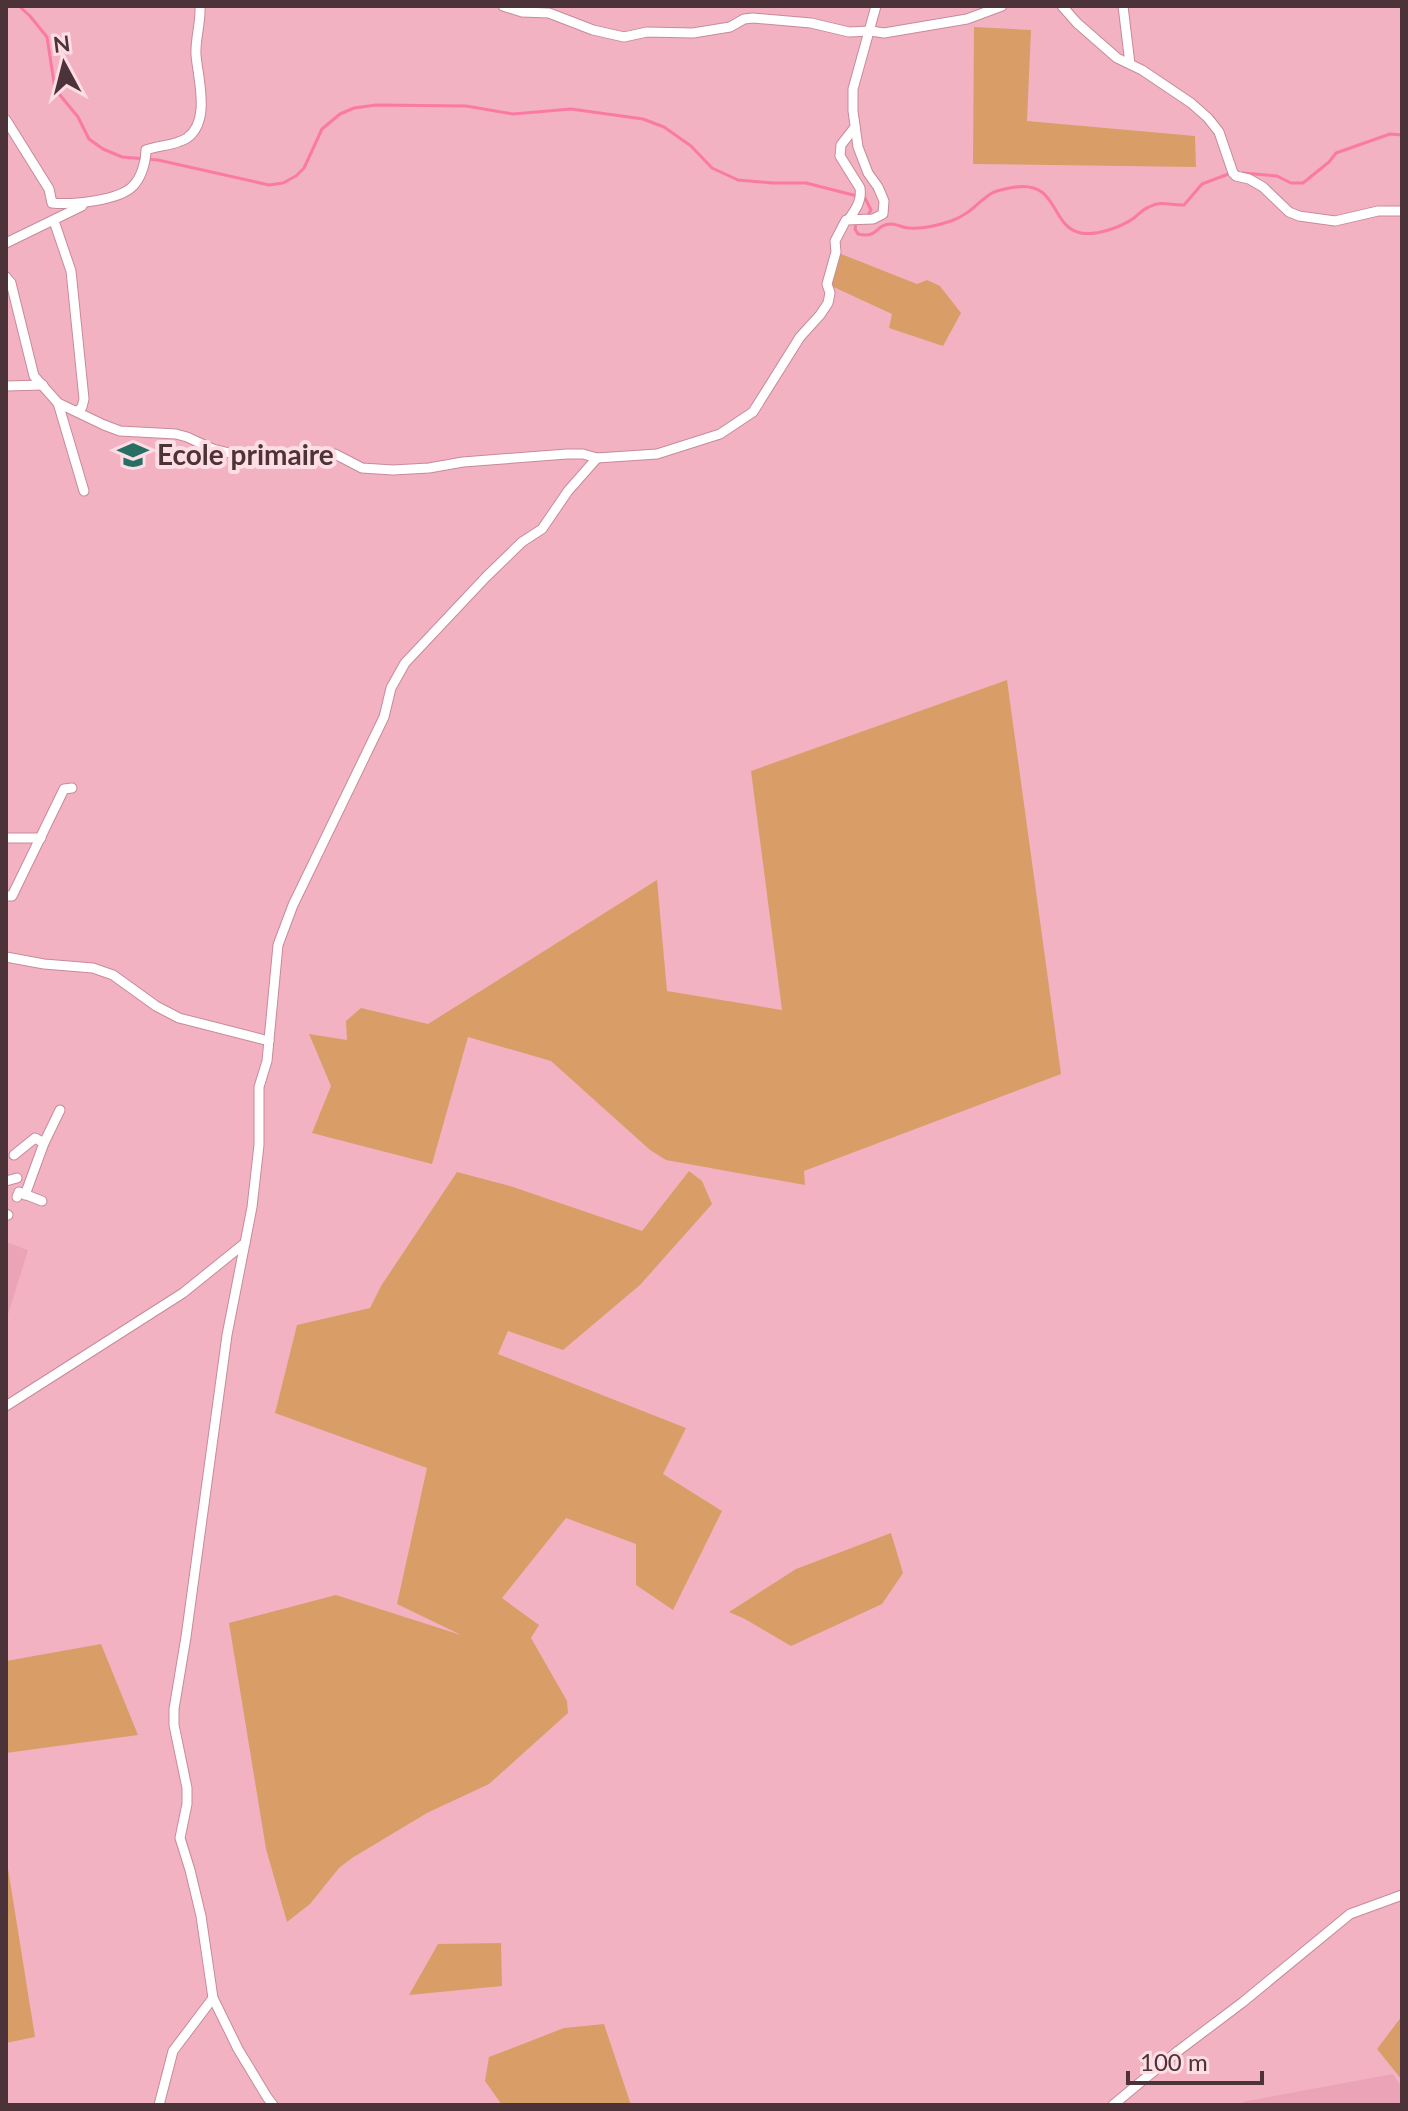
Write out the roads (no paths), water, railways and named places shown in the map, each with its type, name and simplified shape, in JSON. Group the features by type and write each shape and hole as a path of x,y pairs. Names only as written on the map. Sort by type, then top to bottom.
{"street":[{"path":"6,120 49,189 52,203 88,202 118,195 133,187 144,165 146,150 189,137 195,128 202,94 196,55 200,6"},
{"path":"503,6 522,12 546,10 593,30 624,37 647,32 693,33 730,27 753,18 811,23 849,32 884,33 967,19 1002,6"},
{"path":"849,219 861,221 883,214 884,201 863,164 858,147 853,89 876,6"},
{"path":"1062,6 1117,58 1168,87 1208,118 1219,132 1233,173 1263,187 1289,212 1335,221 1378,211 1402,211"},
{"path":"1123,6 1130,64"},
{"path":"58,403 120,431 176,434 228,453 303,463 335,454 362,468 393,470 567,454 597,458 657,454 720,434 753,412 800,337 828,303 830,293 827,284 836,252 835,241 858,206 861,193 840,156 841,145 855,127"},
{"path":"6,243 88,202"},
{"path":"54,221 71,271 84,399 78,411"},
{"path":"6,277 11,283 34,376 58,403 84,491"},
{"path":"6,386 43,385"},
{"path":"273,2105 238,2049 213,1998 201,1916 180,1838 187,1788 174,1725 174,1709 227,1335 252,1207 259,1145 259,1087 266,1067 276,962 283,928 384,717 395,679 405,663 486,577 522,542 542,529 568,491 597,458"},
{"path":"6,896 12,896 64,789 72,788"},
{"path":"6,838 41,838"},
{"path":"6,957 93,968 113,975 156,1006 179,1018 269,1041"},
{"path":"40,1198 21,1196 60,1110"},
{"path":"14,1155 35,1138 44,1143"},
{"path":"6,1181 17,1178"},
{"path":"6,1406 183,1293 245,1243"},
{"path":"1113,2105 1350,1914 1402,1895"},
{"path":"159,2105 173,2051 213,1998"}],"waterway":[{"path":"19,6 47,37 55,89 78,117 89,139 122,157 158,160 269,185 283,183 296,176 304,168 322,129 340,114 354,108 376,105 466,106 513,114 571,109 643,119 664,127 691,146 712,168 738,180 806,183 865,198 871,210 868,215"},
{"path":"1243,173 1277,176 1291,183 1303,183 1336,153 1390,134 1402,135"},
{"path":"858,222 855,229 858,234 865,235 893,224 907,228 936,225 964,215 994,192 1030,187 1047,197 1071,229 1094,233 1122,225 1154,205 1184,205 1202,184 1231,173"}],"place":[{"name":"Ecole primaire","path":"133,455"}]}
